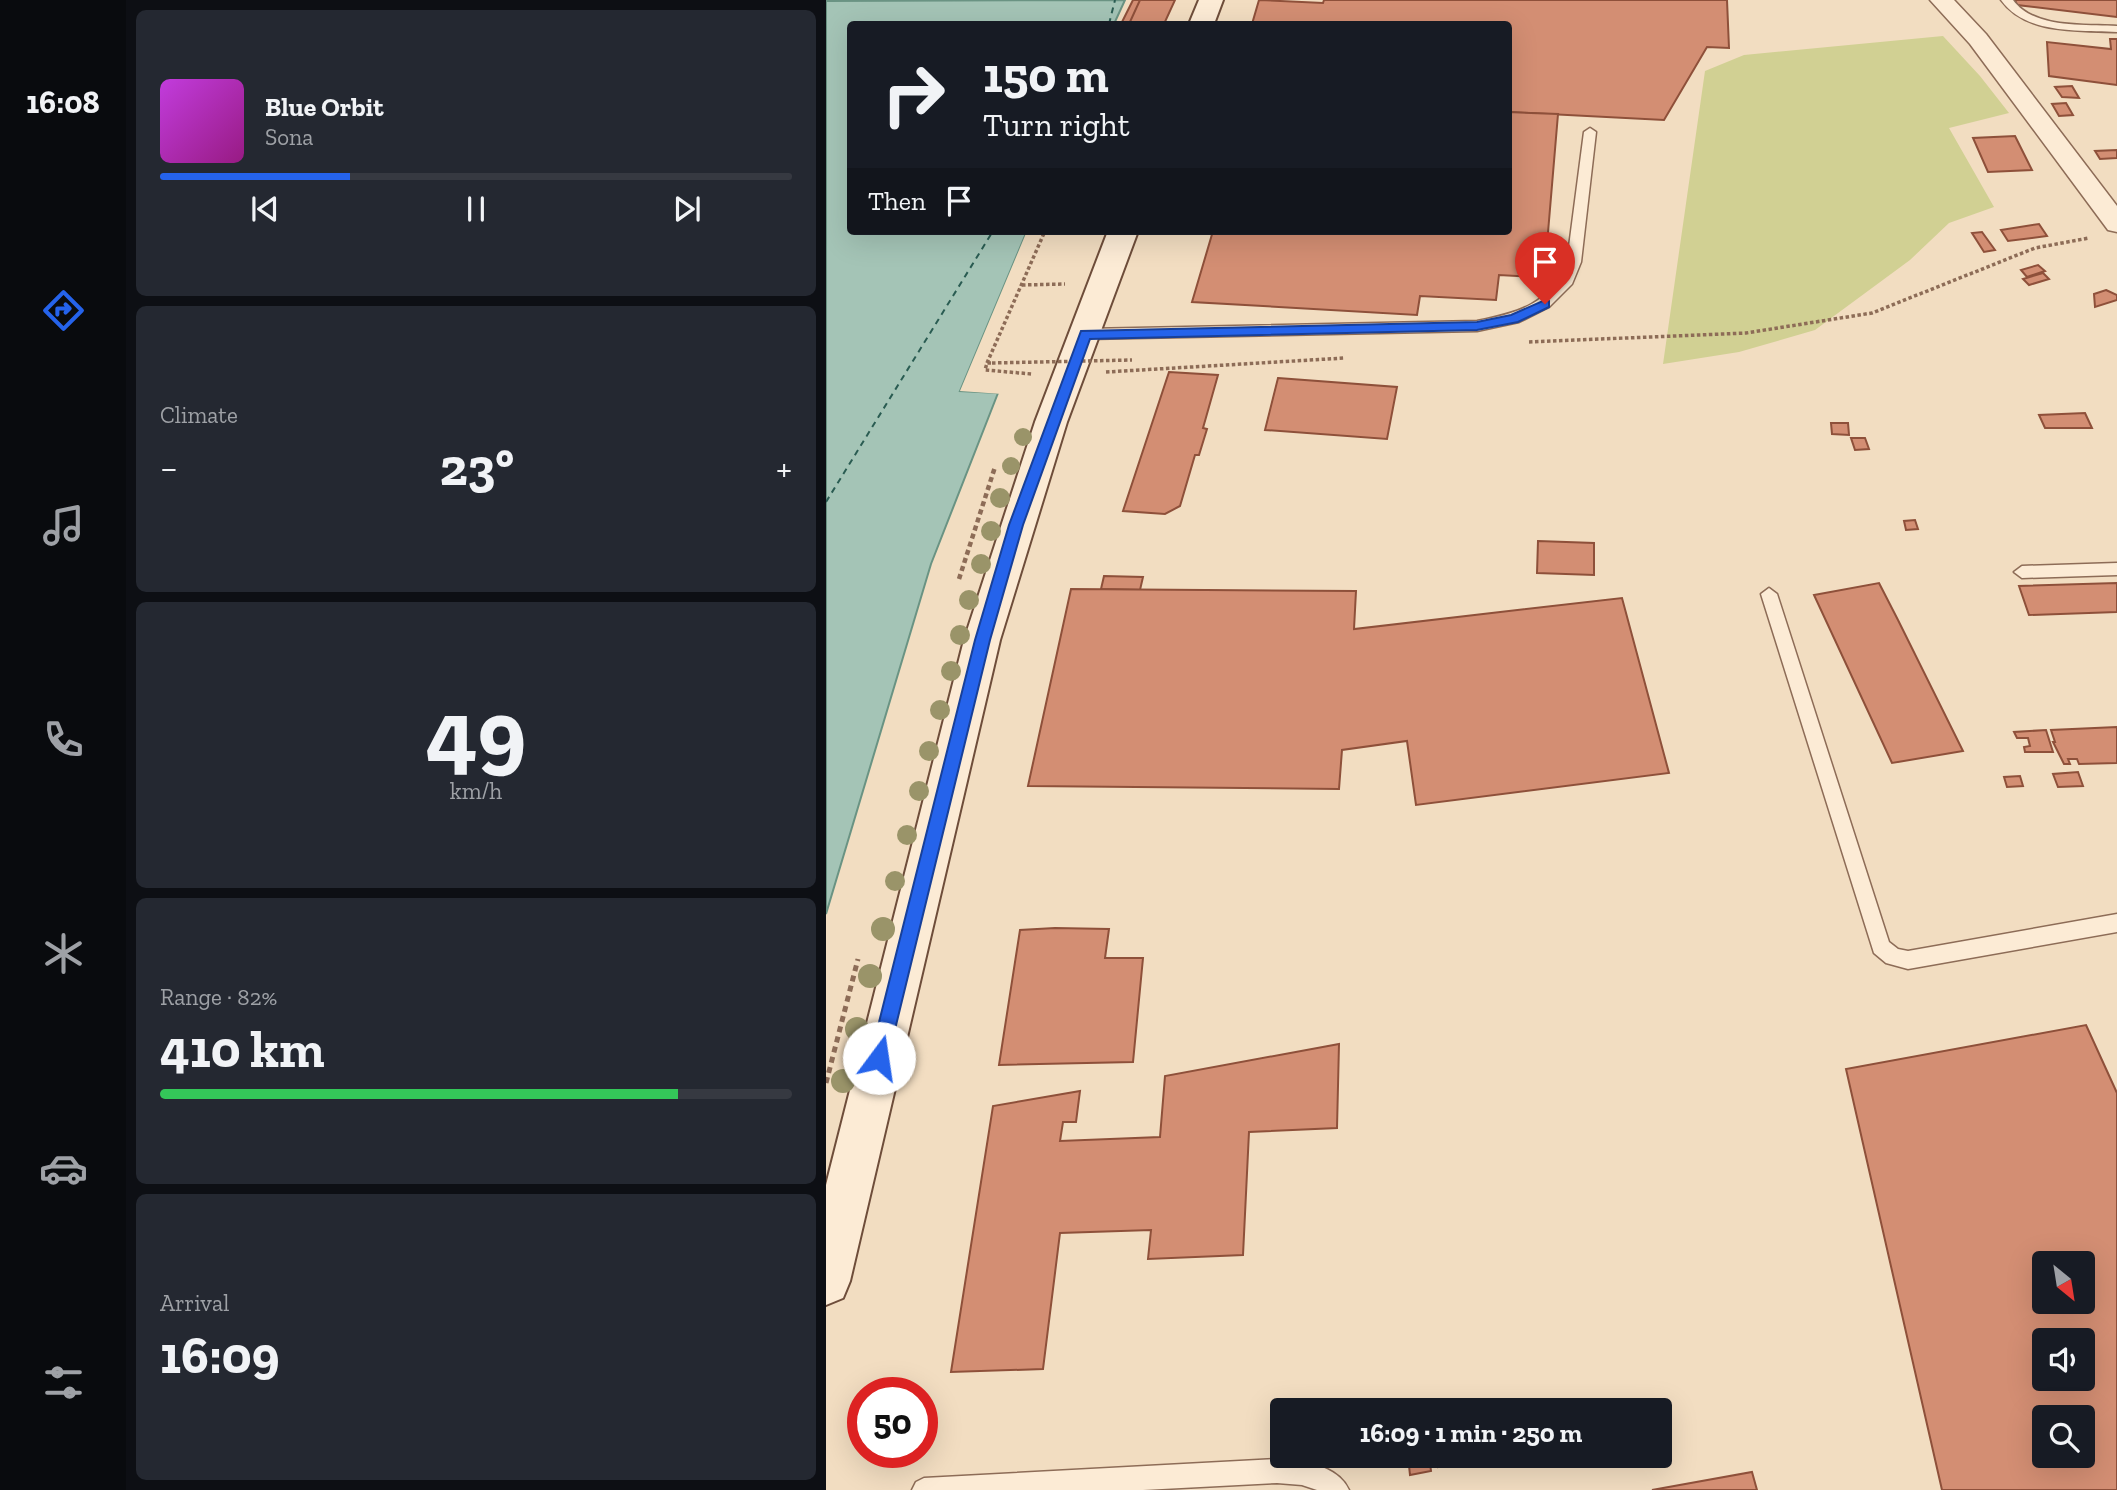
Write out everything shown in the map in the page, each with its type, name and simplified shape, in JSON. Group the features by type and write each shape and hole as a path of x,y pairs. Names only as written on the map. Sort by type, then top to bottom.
{"main road":[{"path":"1203,21 1211,0"},
{"path":"826,1281 982,640 1016,525 1122,235"}],"street":[{"path":"1941,0 1978,39 2110,229"}],"lane":[{"path":"2007,0 2012,9 2033,20 2117,29"},
{"path":"1086,334 1477,326 1514,319 1545,304 1565,284 1574,262 1590,132"},
{"path":"2022,572 2117,569"},
{"path":"1769,594 1881,947 1886,953 1908,960 2117,923"},
{"path":"924,1490 1303,1471 1326,1481 1336,1490"}],"path":[{"path":"1705,335 1746,333 1872,313 2035,248 2110,229"},
{"path":"1036,374 985,370 1043,235"},
{"path":"1022,285 1074,284"},
{"path":"990,363 1132,360"}],"shaded area":[{"path":"1125,0 1115,21 847,21 847,235 1025,235 960,391 998,393 931,564 826,914 826,1"},
{"path":"1943,36 2009,113 1949,128 1994,207 1949,223 1910,260 1815,330 1739,352 1663,364 1705,71 1744,55"}],"pier":[{"path":"1025,235 1029,235 965,388 999,390 1002,394 960,391"}],"building":[{"path":"1133,0 1160,0 1153,21 1122,21"},
{"path":"1140,0 1175,0 1165,21 1130,21"},
{"path":"1259,0 1323,3 1324,0 1727,0 1729,48 1707,47 1664,120 1512,112 1512,21 1253,21"},
{"path":"2015,0 2117,0 2117,17 2017,5"},
{"path":"2110,39 2117,39 2117,85 2049,76 2047,42 2111,49"},
{"path":"2072,86 2079,98 2062,97 2055,87"},
{"path":"2066,103 2073,115 2059,116 2052,104"},
{"path":"1512,112 1558,114 1545,268 1539,268 1538,277 1499,275 1496,300 1420,296 1417,315 1192,302 1212,235 1512,235"},
{"path":"2015,136 2032,170 1988,172 1973,138"},
{"path":"2117,150 2117,158 2100,159 2095,151"},
{"path":"2039,224 2047,236 2008,241 2001,230"},
{"path":"1982,232 1995,250 1984,252 1972,233"},
{"path":"2038,265 2045,271 2027,277 2021,270"},
{"path":"2043,273 2049,279 2029,285 2023,279"},
{"path":"2106,290 2117,295 2117,300 2095,307 2094,294"},
{"path":"1169,372 1218,375 1203,428 1207,429 1199,455 1195,455 1180,506 1165,514 1123,511"},
{"path":"1278,378 1397,387 1387,439 1265,430"},
{"path":"2085,413 2092,428 2045,428 2039,415"},
{"path":"1831,423 1848,423 1849,435 1832,434"},
{"path":"1851,438 1865,438 1869,449 1855,450"},
{"path":"1915,520 1918,529 1906,530 1904,521"},
{"path":"1538,541 1594,543 1594,575 1537,573"},
{"path":"1104,576 1143,577 1140,590 1101,589"},
{"path":"1879,583 1963,751 1892,763 1814,595"},
{"path":"2117,583 2117,612 2029,615 2019,586"},
{"path":"1071,589 1356,591 1354,629 1622,598 1669,773 1416,805 1407,741 1342,750 1339,789 1028,786"},
{"path":"2117,727 2117,763 2079,764 2077,759 2068,759 2070,764 2064,764 2053,742 2051,730"},
{"path":"2046,730 2053,752 2025,752 2024,747 2030,746 2028,738 2017,738 2014,732"},
{"path":"2078,772 2083,786 2058,787 2053,774"},
{"path":"2020,776 2023,786 2007,787 2004,777"},
{"path":"1109,929 1105,958 1143,958 1133,1062 999,1065 1020,930"},
{"path":"2086,1025 2117,1093 2117,1490 1942,1490 1846,1069"},
{"path":"1339,1044 1337,1128 1249,1132 1243,1255 1148,1259 1151,1230 1060,1233 1043,1369 951,1372 993,1106 1080,1091 1076,1122 1063,1122 1060,1141 1160,1137 1165,1076"},
{"path":"1409,1468 1431,1468 1431,1471 1410,1475"},
{"path":"1752,1472 1757,1490 1652,1490"}],"ferry route":[{"path":"1110,21 1115,0"},
{"path":"826,502 991,235"}],"route":[{"path":"879,1058 982,640 1016,525 1051,422 1086,334 1477,326 1514,319 1545,304"}]}
